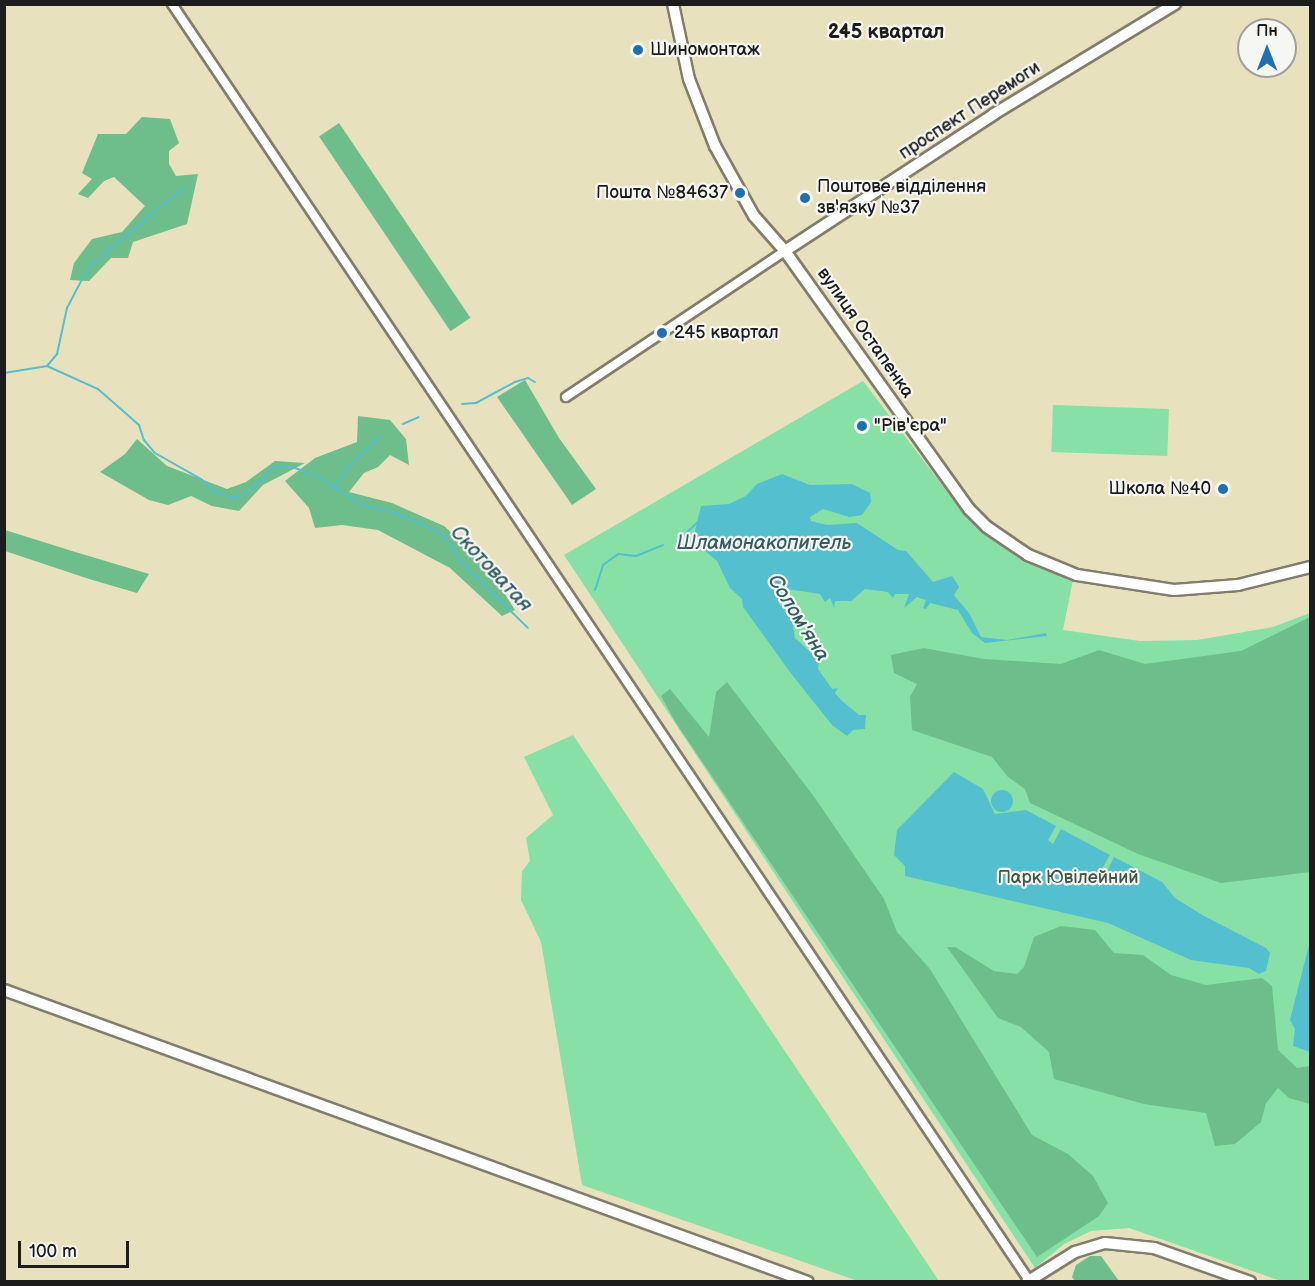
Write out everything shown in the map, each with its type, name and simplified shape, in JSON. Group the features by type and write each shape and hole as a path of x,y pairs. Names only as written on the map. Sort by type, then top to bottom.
{"street":[{"path":"172,4 1029,1281 1076,1252 1105,1243 1144,1246 1250,1281"},
{"name":"вулиця Остапенка","path":"673,4 689,79 715,146 754,216 784,251 969,508 987,527 1028,555 1085,577 1174,590 1238,585 1311,567"},
{"name":"проспект Перемоги","path":"566,397 784,251 1062,72 1175,4"},
{"path":"4,990 807,1281"}],"green space":[{"path":"142,117 170,119 179,143 169,151 169,164 176,176 198,174 187,224 133,242 128,258 111,258 89,281 70,280 74,263 92,239 122,232 145,206 114,177 104,181 88,198 78,194 92,179 82,173 98,134 126,134"},
{"path":"339,123 470,318 451,331 319,136"},
{"path":"525,380 559,438 596,489 572,505 497,397"},
{"name":"Парк Ювілейний","path":"863,381 958,506 986,534 1019,558 1073,580 1063,630 1140,641 1197,640 1273,627 1310,613 1310,1281 1281,1281 1129,1228 1091,1231 1064,1244 1035,1268 564,555"},
{"path":"1053,405 1169,409 1167,456 1051,452"},
{"path":"358,416 390,420 406,439 409,465 390,455 378,467 364,473 349,492 392,503 444,526 484,561 515,610 502,616 450,568 378,530 342,525 315,528 309,508 285,481 315,458 357,442"},
{"path":"137,439 167,466 227,489 246,482 275,461 305,463 263,485 239,511 212,506 191,496 168,505 149,500 100,472 125,454"},
{"path":"5,530 149,574 137,593 89,579 5,551"},
{"path":"1310,617 1310,872 1221,883 1138,854 1030,803 1025,789 1008,777 992,757 912,730 910,697 917,684 894,673 891,655 924,648 984,659 1061,664 1099,650 1145,664 1241,651"},
{"path":"727,682 815,798 884,899 897,932 930,969 1032,1135 1068,1154 1093,1176 1108,1203 1099,1216 1037,1257 676,723 661,696 670,689 709,737 716,692"},
{"path":"573,735 939,1281 858,1281 582,1185 541,942 521,900 522,871 530,861 526,838 553,815 524,757"},
{"path":"1061,926 1095,930 1114,953 1143,955 1171,975 1206,985 1262,978 1272,986 1278,1050 1297,1068 1310,1066 1310,1104 1289,1098 1278,1088 1266,1103 1261,1122 1235,1144 1215,1146 1206,1113 1144,1104 1054,1079 1049,1052 1021,1027 998,1018 947,947 955,947 994,971 1017,974 1024,967 1034,937"},
{"path":"1090,1256 1101,1256 1119,1281 1075,1281 1072,1277 1076,1265"}],"water":[{"name":"Шламонакопитель","path":"782,474 810,485 852,484 870,493 871,502 862,515 849,517 823,509 810,517 811,521 827,525 857,523 898,550 906,551 933,582 952,576 959,587 954,595 969,613 981,637 1007,640 1046,633 1047,636 985,643 972,633 958,610 930,603 926,609 923,608 926,600 917,597 904,608 909,594 895,594 893,598 888,592 865,589 851,601 835,601 834,608 830,598 825,602 820,594 787,589 778,603 791,615 795,638 819,660 818,669 832,689 838,688 835,693 841,700 859,715 866,715 865,729 853,730 847,736 832,725 793,676 743,607 742,599 730,588 717,561 698,545 695,531 701,506 729,504 746,496 757,484"},
{"path":"954,772 983,789 995,814 1026,810 1056,826 1048,840 1053,844 1061,829 1110,855 1102,869 1107,871 1114,857 1162,882 1175,898 1204,916 1266,948 1270,953 1266,971 1259,974 1249,968 1191,960 1108,923 905,876 905,866 894,855 897,830"},
{"path":"1002,790 1010,793 1013,801 1010,809 1002,812 994,809 991,801 994,793"},
{"path":"1310,941 1310,1052 1293,1046 1295,1029 1290,1020"}],"waterway":[{"path":"47,366 57,354 67,308 88,268 185,187"},
{"name":"Скотоватая","path":"4,373 47,366 98,389 139,425 144,440 155,453 201,479 216,492 235,498 248,492 276,467 293,467 323,480 364,506 393,512 443,534 463,564 528,628"},
{"path":"462,404 476,403 515,382 528,378 535,382"},
{"path":"403,424 419,417"},
{"path":"333,489 347,469 380,437"},
{"name":"Солом'яна","path":"677,542 697,523"},
{"name":"Солом'яна","path":"595,590 603,565 618,554 636,556 663,545"}],"place":[{"name":"Шиномонтаж","path":"638,50"},
{"name":"Пошта №84637","path":"740,193"},
{"name":"Поштове відділення зв'язку №37","path":"805,198"},
{"name":"245 квартал","path":"662,333"},
{"name":"\"Рів'єра\"","path":"862,426"},
{"name":"Школа №40","path":"1223,489"}],"district":[{"name":"245 квартал","path":"886,32"}]}
